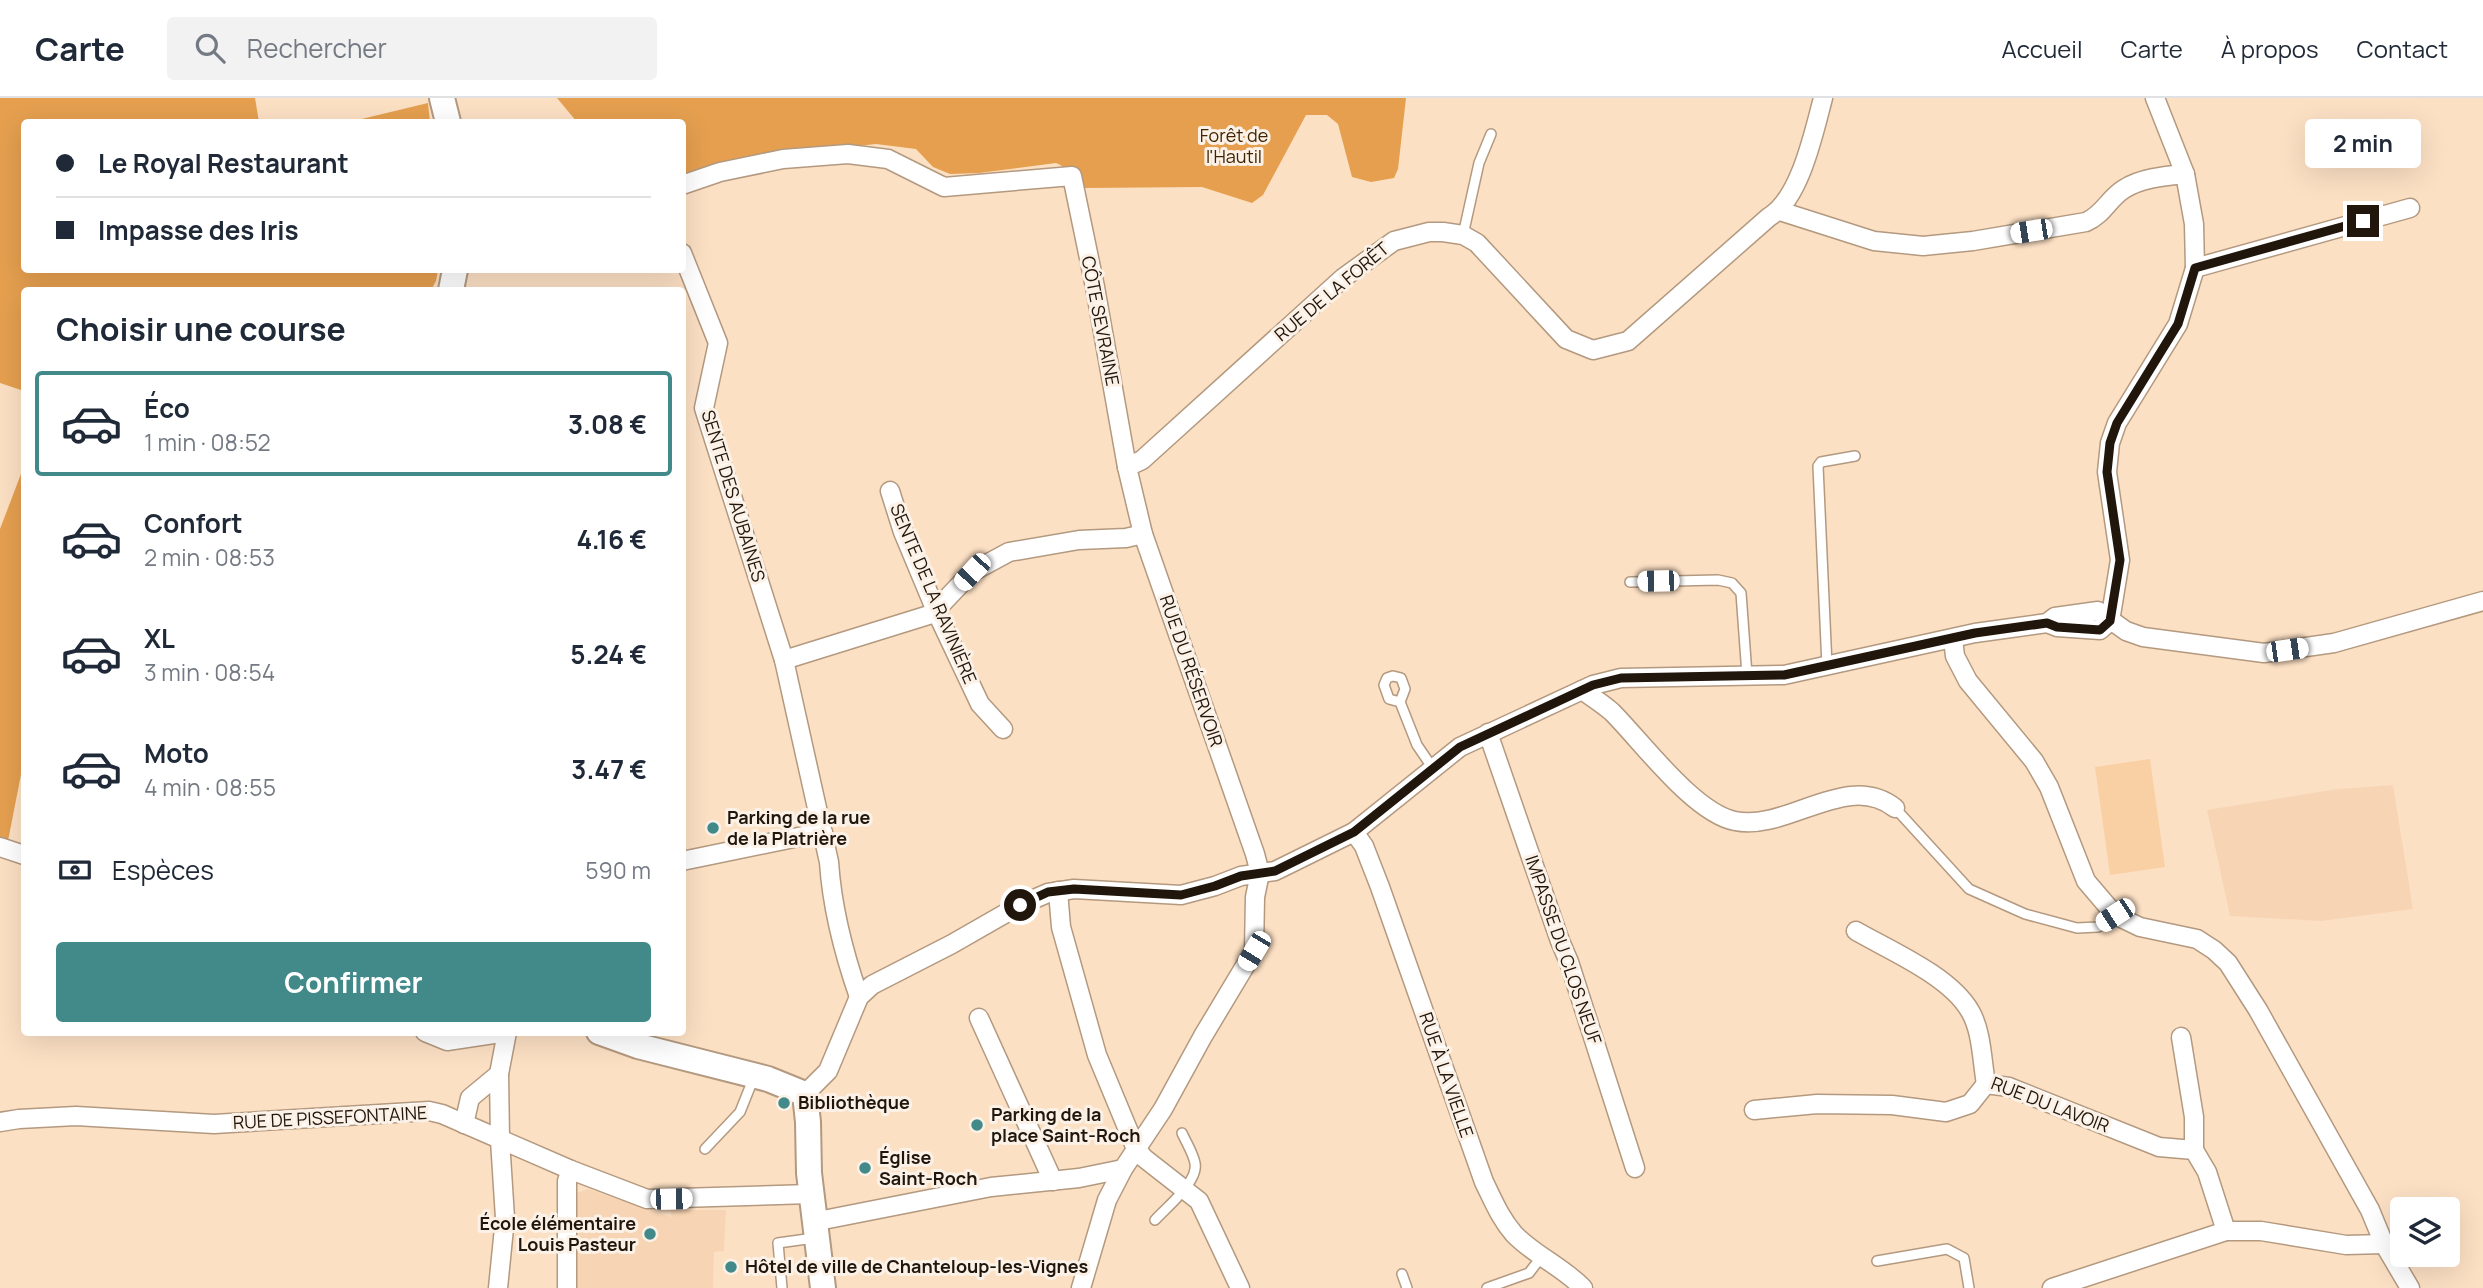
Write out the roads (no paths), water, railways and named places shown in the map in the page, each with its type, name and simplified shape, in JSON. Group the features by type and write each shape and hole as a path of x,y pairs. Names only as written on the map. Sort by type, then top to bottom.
{"main road":[{"path":"442,98 447,119"},
{"path":"610,1036 638,1046 754,1076 805,1094 814,1230 823,1288"}],"street":[{"path":"1462,235 1477,243 1566,339 1593,350 1628,341 1769,217 1780,211 1799,177 1823,98"},
{"path":"2110,621 2120,560 2107,472 2110,443 2117,423 2178,324 2195,268 2194,225 2185,174 2155,98"},
{"name":"CÔTE SEVRAINE","path":"686,184 720,172 783,159 848,154 888,159 944,187 1072,176 1127,467"},
{"path":"1780,211 1874,241 1923,246 1947,244 2086,222 2101,213 2124,189 2160,176 2185,174"},
{"path":"2195,268 2410,208"},
{"name":"RUE DE LA FORÊT","path":"1127,467 1142,460 1343,278 1394,241 1429,233 1462,235"},
{"name":"SENTE DES AUBAINES","path":"686,263 718,343 704,408 784,660 829,862 831,887 848,965 859,997"},
{"name":"RUE DU RÉSERVOIR","path":"1127,467 1143,534 1260,873"},
{"name":"SENTE DE LA RAVINIÈRE","path":"890,491 903,533 980,704 1003,729"},
{"path":"784,660 932,614 972,572 1009,552 1079,540 1126,538 1143,534"},
{"path":"805,1094 828,1070 859,997 872,985 1020,905 1048,892 1074,889 1181,895 1241,876 1275,871 1354,832 1460,747 1582,690 1621,678 1784,675 1975,633 2047,623 2055,617 2098,611 2126,631 2156,640 2264,653 2334,643 2483,601"},
{"path":"1953,639 1955,656 1968,681 2034,761 2049,788 2086,881 2115,915 2140,927 2197,939 2228,963 2258,1010 2410,1288"},
{"path":"1582,690 1611,710 1694,799 1727,819 1752,823 1852,796 1884,800 1895,808"},
{"name":"IMPASSE DU CLOS NEUF","path":"1488,733 1569,962 1635,1168"},
{"path":"686,861 822,832"},
{"name":"RUE À LA VIELLE","path":"1354,832 1364,846 1380,887 1484,1182 1500,1216 1515,1235 1573,1277 1583,1288"},
{"path":"0,847 21,854"},
{"path":"1081,1288 1107,1200 1254,951 1255,897 1260,873"},
{"path":"1058,891 1061,928 1097,1055 1136,1149 1199,1201 1240,1288"},
{"name":"RUE DU LAVOIR","path":"1856,931 1940,980 1971,1012 1986,1084 2009,1087 2159,1147 2194,1150"},
{"path":"979,1018 1053,1181"},
{"path":"435,1036 447,1041 480,1036"},
{"path":"498,1288 505,1218 499,1074 506,1036"},
{"path":"2181,1037 2194,1117 2194,1150 2207,1172 2226,1231"},
{"path":"464,1124 470,1098 499,1074"},
{"path":"1754,1110 1842,1104 1892,1105 1946,1112 1970,1104 1986,1084"},
{"name":"RUE DE PISSEFONTAINE","path":"0,1122 76,1116 214,1124 429,1111 647,1199 811,1194"},
{"path":"814,1230 991,1187 1053,1181 1123,1169"},
{"path":"567,1288 567,1181 571,1170"},
{"path":"2052,1288 2226,1231 2261,1231 2346,1245 2384,1244"}],"lane":[{"path":"1462,235 1479,163 1491,134"},
{"path":"1827,666 1818,466 1821,462 1855,456"},
{"path":"1630,582 1718,580 1732,583 1741,593 1747,675"},
{"path":"1400,702 1417,745 1432,767"},
{"path":"1895,808 1969,889 2025,914 2077,928 2098,927 2115,915"},
{"path":"705,1149 740,1112 754,1076"},
{"path":"1155,1220 1185,1189 1194,1175 1196,1165 1182,1133"},
{"path":"782,1288 778,1243 814,1230"},
{"path":"1877,1261 1947,1249 1964,1258 1969,1288"},
{"path":"1487,1288 1530,1273 1542,1256"},
{"path":"1402,1274 1407,1288"}],"place":[{"name":"Parking de la rue de la Platrière","path":"713,828"},
{"name":"Bibliothèque","path":"784,1103"},
{"name":"Parking de la place Saint-Roch","path":"977,1125"},
{"name":"Église Saint-Roch","path":"865,1168"},
{"name":"École élémentaire Louis Pasteur","path":"650,1234"},
{"name":"Hôtel de ville de Chanteloup-les-Vignes","path":"731,1267"}],"park label":[{"name":"Forêt de l'Hautil","path":"1234,146"}]}
